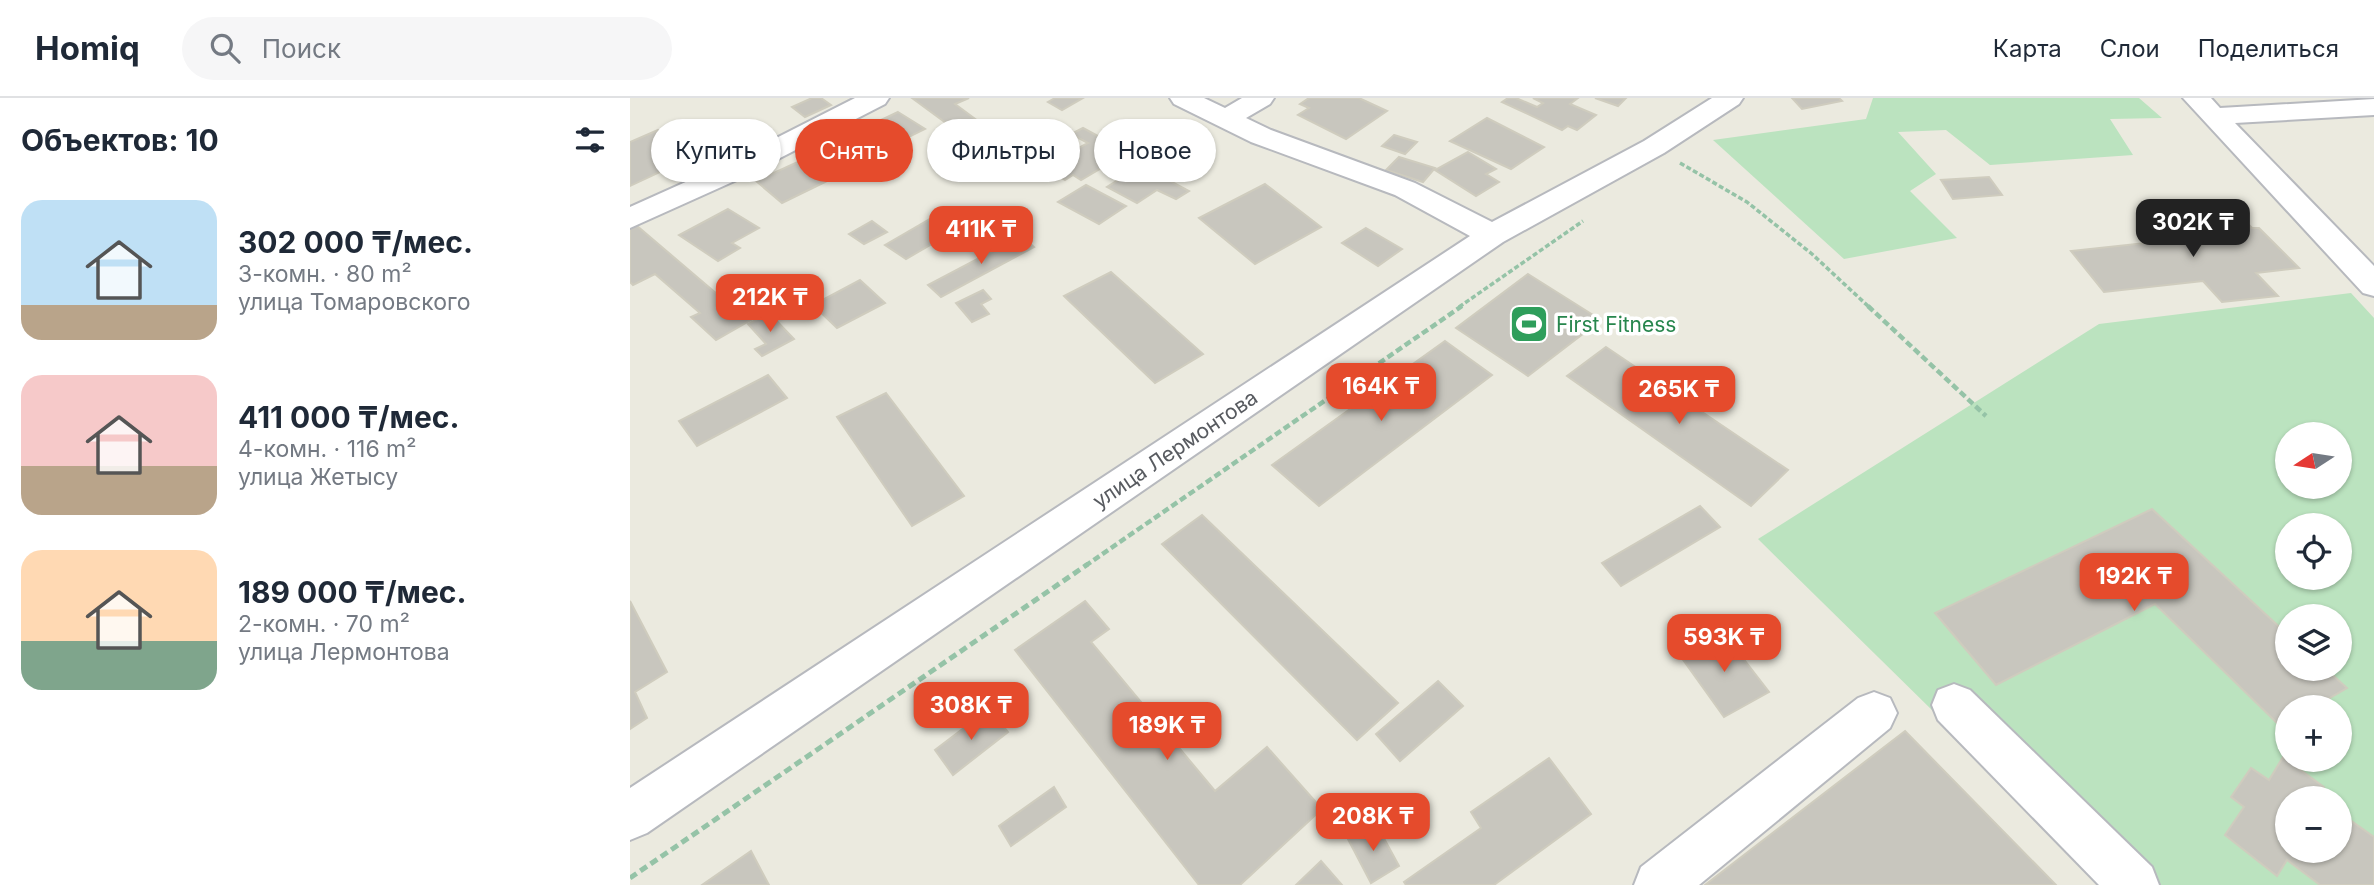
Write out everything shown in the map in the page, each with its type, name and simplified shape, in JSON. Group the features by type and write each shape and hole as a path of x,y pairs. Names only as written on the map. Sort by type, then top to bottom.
{"street":[{"path":"630,219 729,173 876,98"},
{"path":"1184,98 1261,136 1405,189 1492,235"},
{"path":"1226,119 1261,98"},
{"name":"улица Лермонтова","path":"630,816 1492,235 1654,147 1730,98"},
{"path":"2205,107 2374,107"},
{"path":"2205,107 2374,285"},
{"path":"1954,705 2134,885"},
{"path":"1659,885 1874,713"}],"path":[{"path":"1654,147 1747,202 1812,254 1986,416"},
{"path":"630,878 1589,217"}],"green space":[{"path":"1873,98 2139,98 2162,118 2110,119 2133,155 1990,165 1946,130 1898,132 1936,174 1910,191 1957,238 1844,259 1713,140 1866,119"},
{"path":"2351,293 2374,318 2374,885 2110,885 1758,539 2099,324"}],"building":[{"path":"812,98 821,98 831,105 805,117 792,107"},
{"path":"912,98 969,98 955,104 975,119 941,119"},
{"path":"1055,98 1083,98 1062,110 1048,102"},
{"path":"1309,98 1359,98 1387,111 1346,139 1298,115 1309,108 1300,104"},
{"path":"1508,98 1516,98 1537,107 1543,103 1533,98 1578,98 1570,104 1596,115 1577,130 1568,126 1562,130 1502,102"},
{"path":"1595,98 1626,98 1618,106"},
{"path":"1792,98 1839,98 1842,101 1802,109"},
{"path":"898,112 909,119 883,119"},
{"path":"1487,118 1544,147 1511,169 1450,141"},
{"path":"913,121 925,129 913,135"},
{"path":"1083,128 1094,134 1094,172 1081,180 1080,147 1088,143 1080,139 1080,130"},
{"path":"651,133 651,176 630,186 630,142"},
{"path":"1394,135 1417,142 1405,154 1382,146"},
{"path":"1468,152 1496,169 1486,174 1499,182 1476,196 1435,170"},
{"path":"1399,157 1435,168 1423,182 1386,170"},
{"path":"795,163 795,182 825,182 782,203 757,182 781,182 781,170"},
{"path":"1989,177 2002,195 1953,199 1941,180"},
{"path":"1115,182 1172,182 1189,191 1176,199 1157,190 1137,203 1107,187"},
{"path":"1265,184 1321,227 1255,264 1199,218"},
{"path":"1086,185 1126,206 1099,224 1058,202"},
{"path":"728,209 759,228 732,243 740,248 718,261 679,235"},
{"path":"2238,214 2252,228 2259,228 2299,268 2256,273 2278,296 2222,302 2203,281 2104,292 2071,251 2174,240 2158,222"},
{"path":"930,219 951,233 906,259 885,245"},
{"path":"872,221 887,232 864,244 849,234"},
{"path":"636,225 724,300 746,288 761,301 746,309 756,317 716,340 691,317 700,313 655,274 633,285 630,282 630,228"},
{"path":"1366,228 1402,249 1378,266 1342,243"},
{"path":"1021,236 1034,247 941,297 928,285"},
{"path":"1111,272 1203,354 1155,383 1064,296"},
{"name":"First Fitness","path":"1528,274 1601,320 1528,376 1456,328"},
{"path":"860,280 885,303 837,328 813,305"},
{"path":"983,290 991,299 981,304 989,314 972,322 956,303"},
{"path":"769,313 794,339 762,356 755,349 766,344 748,324"},
{"path":"1445,341 1492,375 1319,506 1272,465"},
{"path":"1606,347 1788,470 1751,506 1567,376"},
{"path":"768,375 787,398 697,446 679,421"},
{"path":"886,393 964,496 912,526 837,417"},
{"path":"1700,506 1720,527 1621,586 1602,563"},
{"path":"2152,509 2275,623 2275,681 2339,681 2347,688 2335,695 2275,695 2275,721 2155,604 1996,685 1935,613"},
{"path":"1202,515 1398,703 1357,740 1162,544"},
{"path":"630,601 667,672 635,692 647,718 630,729"},
{"path":"1085,601 1109,629 1091,642 1215,791 1267,747 1322,809 1240,885 1199,885 1015,650"},
{"path":"1722,631 1769,692 1724,717 1679,654"},
{"path":"1438,681 1463,706 1400,761 1376,734"},
{"path":"989,709 1008,732 953,775 935,750"},
{"path":"1905,731 2056,885 1705,885"},
{"path":"1549,758 1591,814 1494,885 1406,885 1404,882 1481,828 1471,812"},
{"path":"2251,768 2269,780 2275,770 2304,772 2323,786 2275,786 2275,863 2285,863 2277,876 2225,835 2244,807 2231,797"},
{"path":"1054,787 1066,807 1011,846 999,826"},
{"path":"2352,821 2374,837 2374,885 2320,885 2291,863 2352,863"},
{"path":"1375,822 1399,866 1371,883 1348,839"},
{"path":"751,851 769,885 702,885"},
{"path":"1321,861 1342,885 1296,885"}],"place":[{"name":"First Fitness","path":"1529,324"}]}
